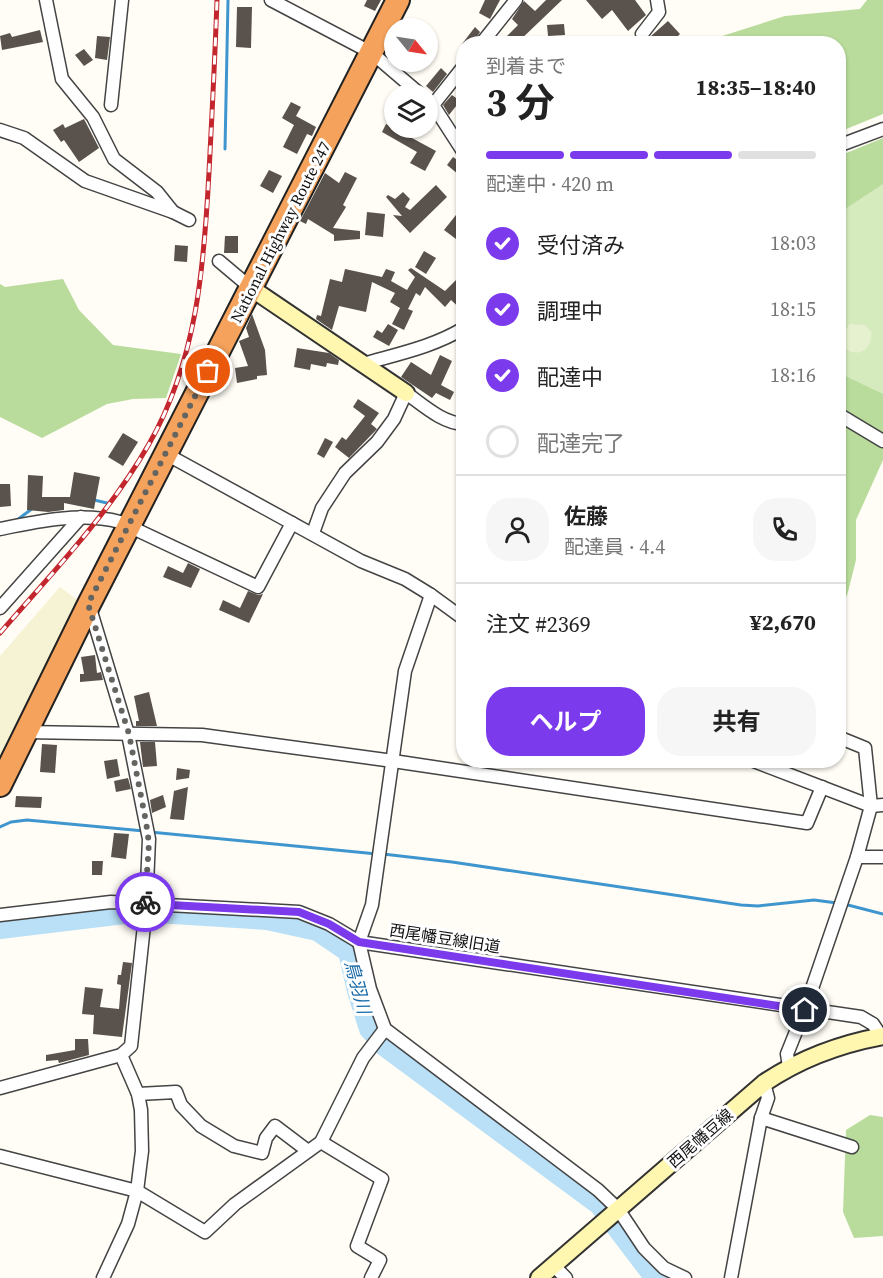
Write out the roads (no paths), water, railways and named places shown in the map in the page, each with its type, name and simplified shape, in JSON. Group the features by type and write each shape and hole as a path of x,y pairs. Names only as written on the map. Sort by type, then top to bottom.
{"highway":[{"name":"National Highway Route 247","path":"0,785 88,604 398,0"}],"main road":[{"path":"251,288 406,393"},
{"name":"西尾幡豆線","path":"539,1278 560,1272 618,1209 764,1083 789,1066 813,1055 882,1036"}],"street":[{"path":"46,0 62,79 93,117 114,159 157,192 173,212"},
{"path":"111,105 122,0"},
{"path":"271,0 372,53 408,84"},
{"path":"488,36 516,0"},
{"path":"642,34 659,12 657,0"},
{"path":"438,94 456,75"},
{"path":"438,115 456,141"},
{"path":"846,143 883,129"},
{"path":"0,130 24,138 85,181 173,212 189,220"},
{"path":"219,261 251,288"},
{"path":"363,364 429,345 456,333"},
{"path":"313,533 322,508 345,473 377,442 394,419 406,393 447,420 456,423"},
{"path":"846,419 883,441"},
{"path":"166,454 361,561 405,579 456,614"},
{"path":"0,529 81,517 100,517 120,522 258,587 292,523"},
{"path":"0,608 81,517"},
{"path":"431,595 405,671 372,905 359,942 370,989 384,1030 598,1190 618,1209 644,1248 664,1268 685,1278"},
{"path":"0,1088 121,1055 131,1046 145,909 149,839 129,734 88,604"},
{"path":"25,732 202,735 807,823 822,787"},
{"path":"789,1066 787,1054 805,1010 857,856 877,806 866,748 846,740"},
{"path":"772,768 877,806"},
{"path":"857,856 883,857"},
{"name":"西尾幡豆線旧道","path":"0,915 111,902 145,909 299,912 329,924 359,942 861,1017 873,1024 882,1036"},
{"path":"0,1156 136,1191 205,1232 235,1204 321,1142 363,1058 384,1030"},
{"path":"103,1278 128,1224 142,1151 141,1110 138,1094 121,1055"},
{"path":"731,1278 761,1118 768,1098 764,1083"},
{"path":"138,1094 176,1092 181,1105 201,1126 234,1146 262,1153 266,1138 275,1126 308,1151"},
{"path":"761,1118 852,1148"},
{"path":"321,1142 382,1179 357,1246 380,1260 371,1278"}],"waterway":[{"path":"225,149 228,0"},
{"path":"94,500 107,503"},
{"path":"17,520 33,508"},
{"path":"0,827 11,822 27,820 144,831"},
{"path":"150,832 377,854"},
{"path":"383,854 452,862 741,905 758,906 814,900 837,903"},
{"path":"844,904 883,914"},
{"name":"鳥羽川","path":"0,929 141,912 267,920 317,931 348,952 369,1029 385,1047 599,1205 650,1272 660,1278"}],"railway":[{"path":"0,633 79,542 133,470 165,412 178,379 195,312 204,243 217,0"}]}
